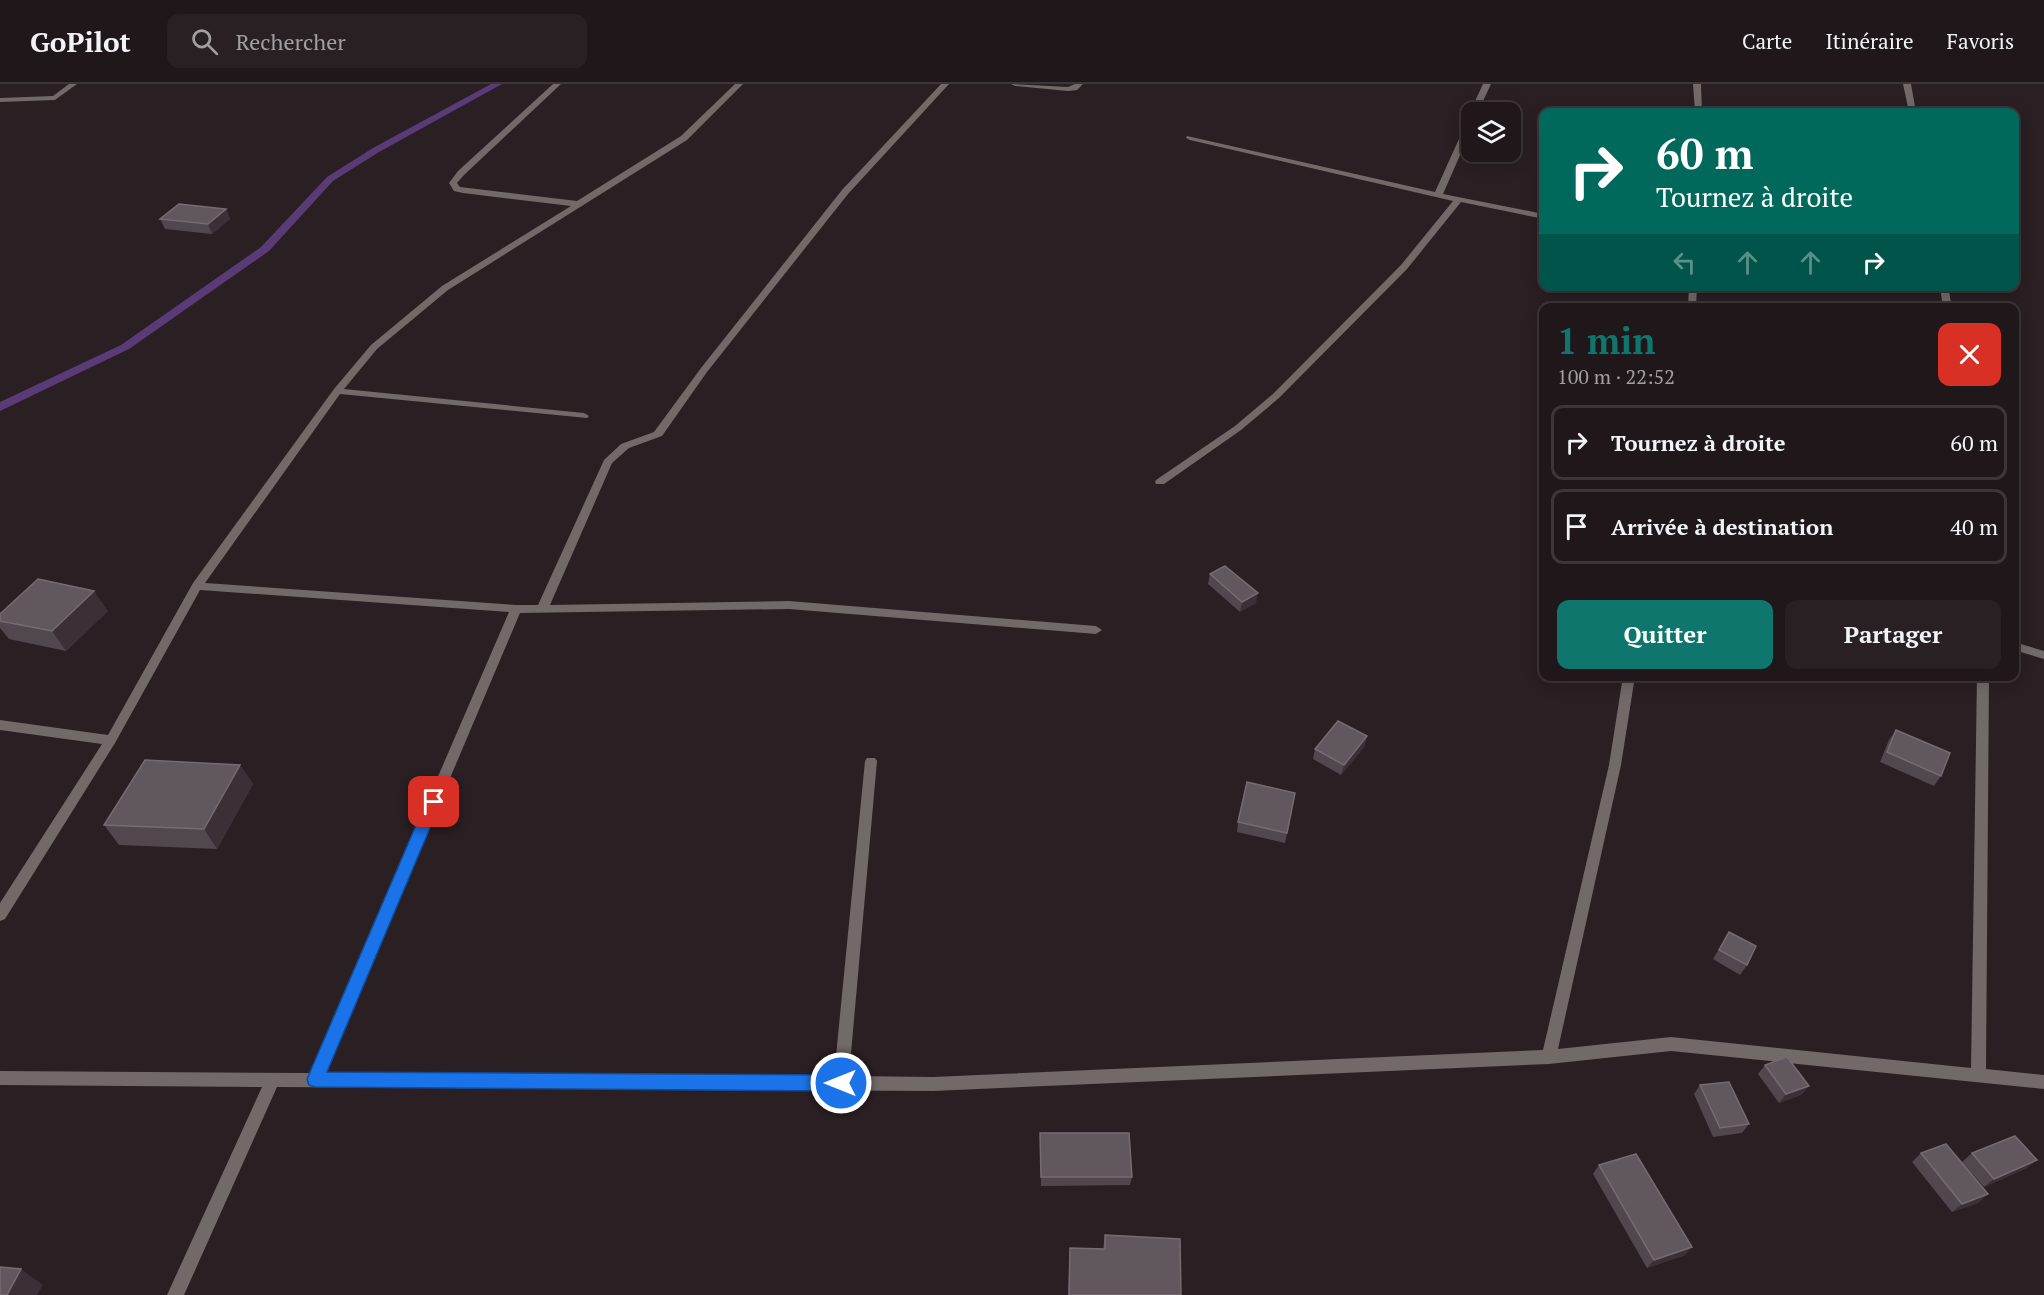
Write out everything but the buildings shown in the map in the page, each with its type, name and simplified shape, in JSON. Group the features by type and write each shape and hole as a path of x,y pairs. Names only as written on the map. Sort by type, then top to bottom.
{"street":[{"path":"0,100 55,98 73,84"},
{"path":"557,84 453,183 457,189 463,191 579,204"},
{"path":"0,915 111,740 196,586 337,391 374,346 445,288 684,138 739,84"},
{"path":"542,609 608,462 625,446 658,434 704,370 845,192 945,84"},
{"path":"1015,84 1068,89 1079,84"},
{"path":"1479,102 1487,84"},
{"path":"1697,84 1699,108"},
{"path":"1907,84 1912,108"},
{"path":"1191,138 1539,216"},
{"path":"1438,195 1461,144"},
{"path":"1160,482 1238,428 1276,396 1404,267 1459,199"},
{"path":"337,391 584,416"},
{"path":"196,586 516,609 789,605 1096,630"},
{"path":"315,1079 516,609"},
{"path":"2019,648 2044,655"},
{"path":"1549,1057 1615,765 1628,681"},
{"path":"1977,1075 1983,681"},
{"path":"0,725 111,740"},
{"path":"841,1083 871,761"},
{"path":"0,1078 933,1084 1549,1057 1671,1044 2044,1082"},
{"path":"175,1295 273,1079"}],"waterway":[{"path":"0,407 125,347 265,249 330,179 376,150 498,84"}],"route":[{"path":"434,802 315,1079 841,1083"}]}
